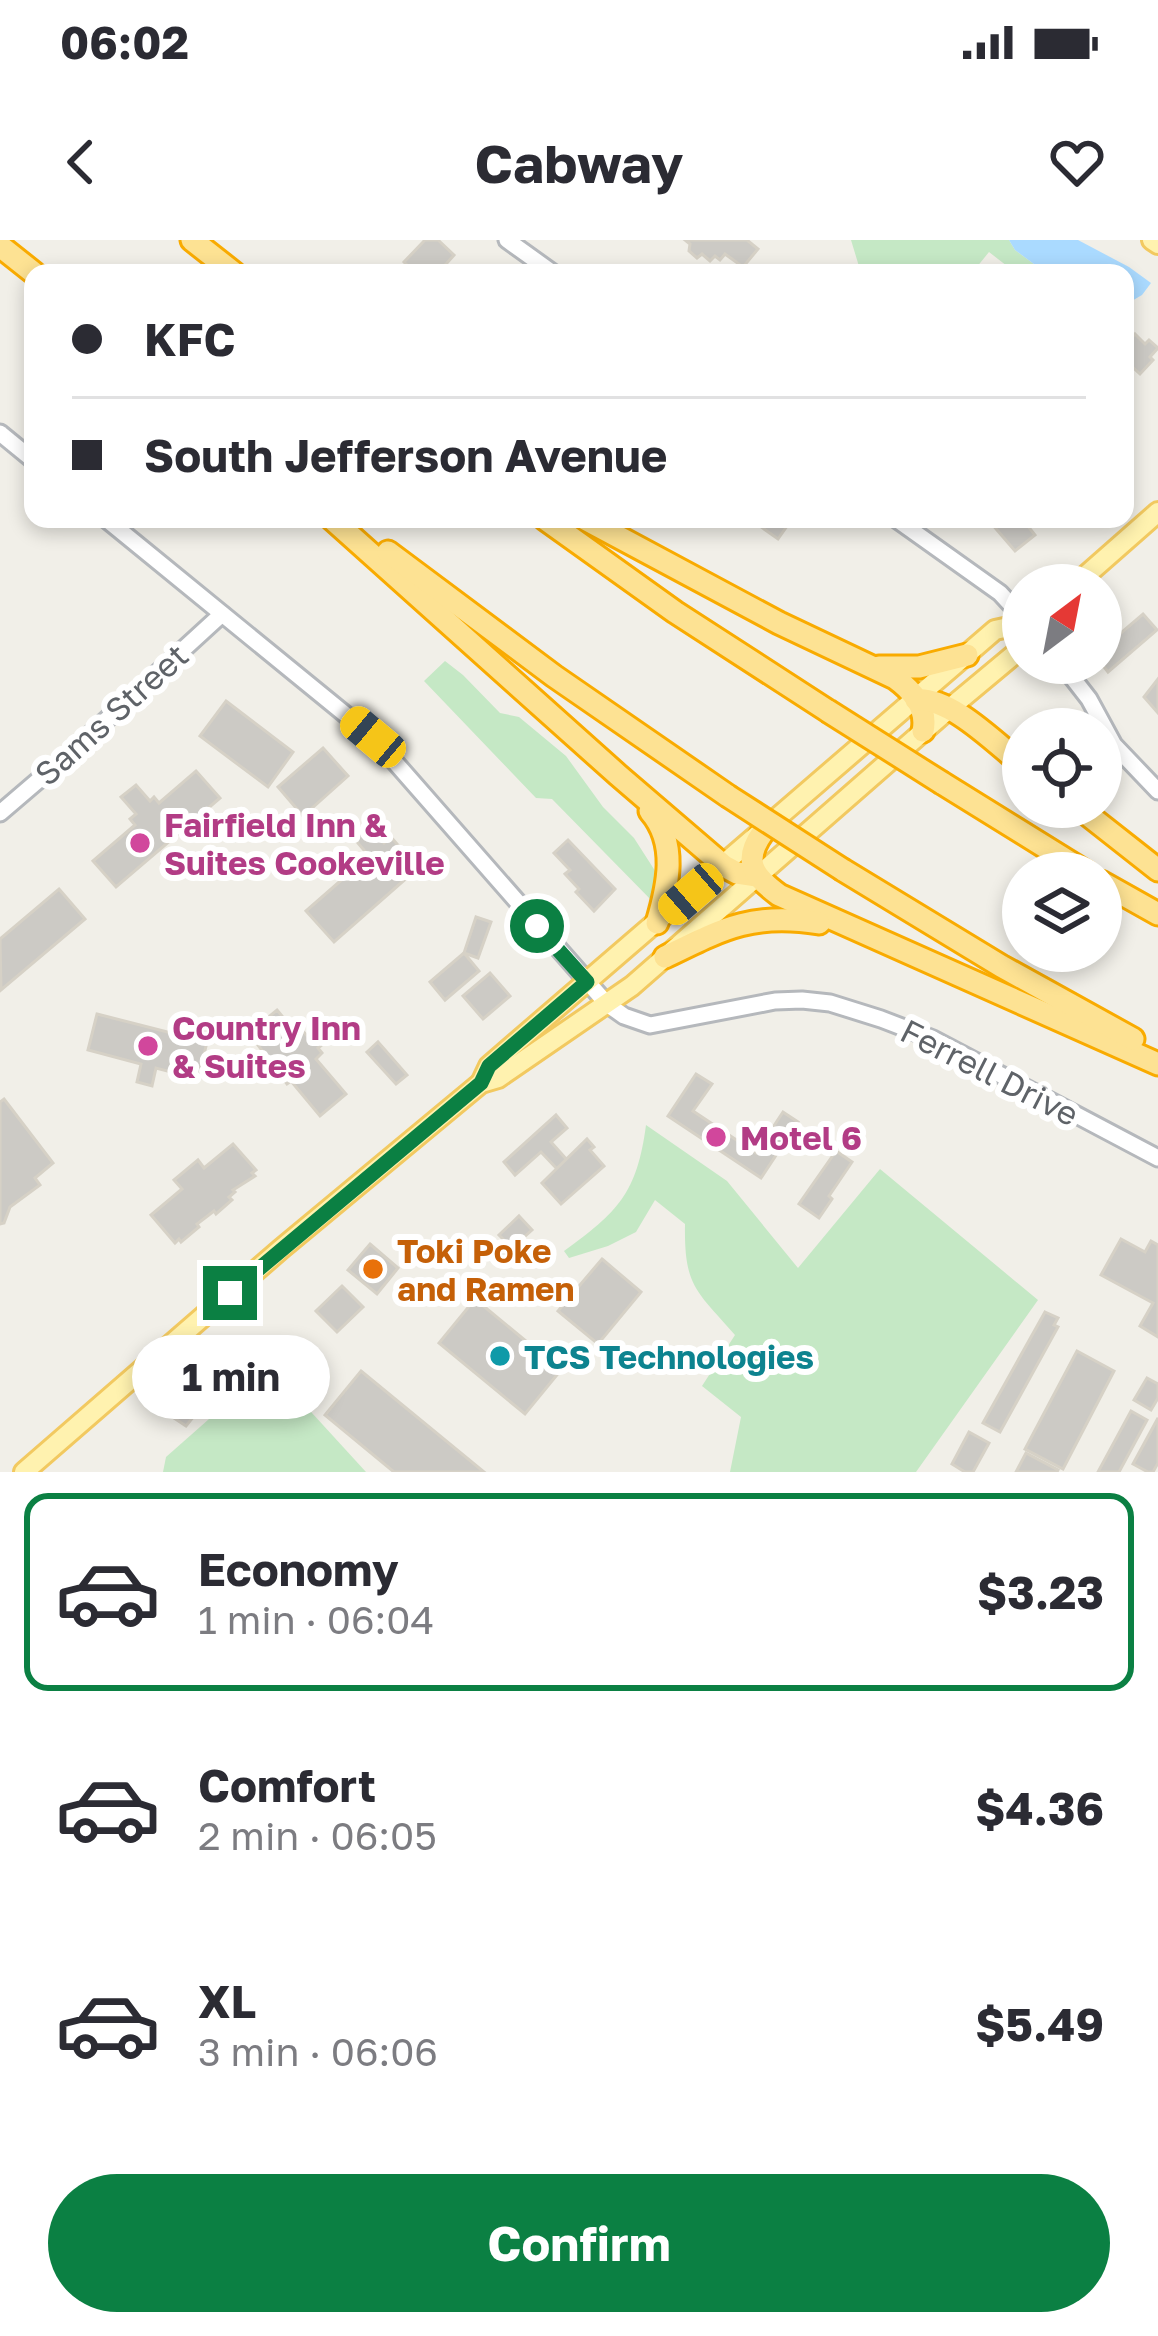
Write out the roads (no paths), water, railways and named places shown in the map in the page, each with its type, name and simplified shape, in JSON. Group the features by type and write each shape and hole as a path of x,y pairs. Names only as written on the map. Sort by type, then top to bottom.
{"highway":[{"path":"192,240 223,264"},
{"path":"0,245 24,265"},
{"path":"342,528 724,866 757,876"},
{"path":"357,528 554,676 728,796 1001,966 1158,1052"},
{"path":"557,528 674,612 1053,852"},
{"path":"602,528 779,623 895,678 925,712 923,731"},
{"path":"866,666 919,668 967,655"},
{"path":"916,700 931,699 950,708 1002,749"},
{"path":"617,775 656,818 668,849 669,871 657,923"},
{"path":"1105,828 1158,870"},
{"path":"763,832 751,861 757,876 791,902 1158,1064"},
{"path":"1122,894 1158,914"},
{"path":"665,957 727,927 756,920 790,918 876,940"}],"main road":[{"path":"1099,564 1158,512"},
{"path":"481,1083 489,1066 1002,628"},
{"path":"24,1472 481,1083 498,1078 607,1004 665,957 1002,665"}],"street":[{"path":"507,240 540,264"},
{"path":"0,433 24,453"},
{"path":"117,528 373,737 607,1004"},
{"path":"909,528 1002,595"},
{"name":"Sams Street","path":"0,814 222,614"},
{"path":"1078,684 1114,745 1158,791"},
{"name":"Ferrell Drive","path":"607,1004 650,1025 775,1001 830,1004 933,1039 1158,1158"}],"water":[{"path":"1009,240 1078,240 1123,264 1034,264"},
{"path":"1134,271 1151,283 1134,300"}],"place":[{"name":"Fairfield Inn & Suites Cookeville","path":"140,843"},
{"name":"Country Inn & Suites","path":"148,1046"},
{"name":"Motel 6","path":"716,1137"},
{"name":"Toki Poke and Ramen","path":"373,1269"},
{"name":"TCS Technologies","path":"500,1356"}]}
